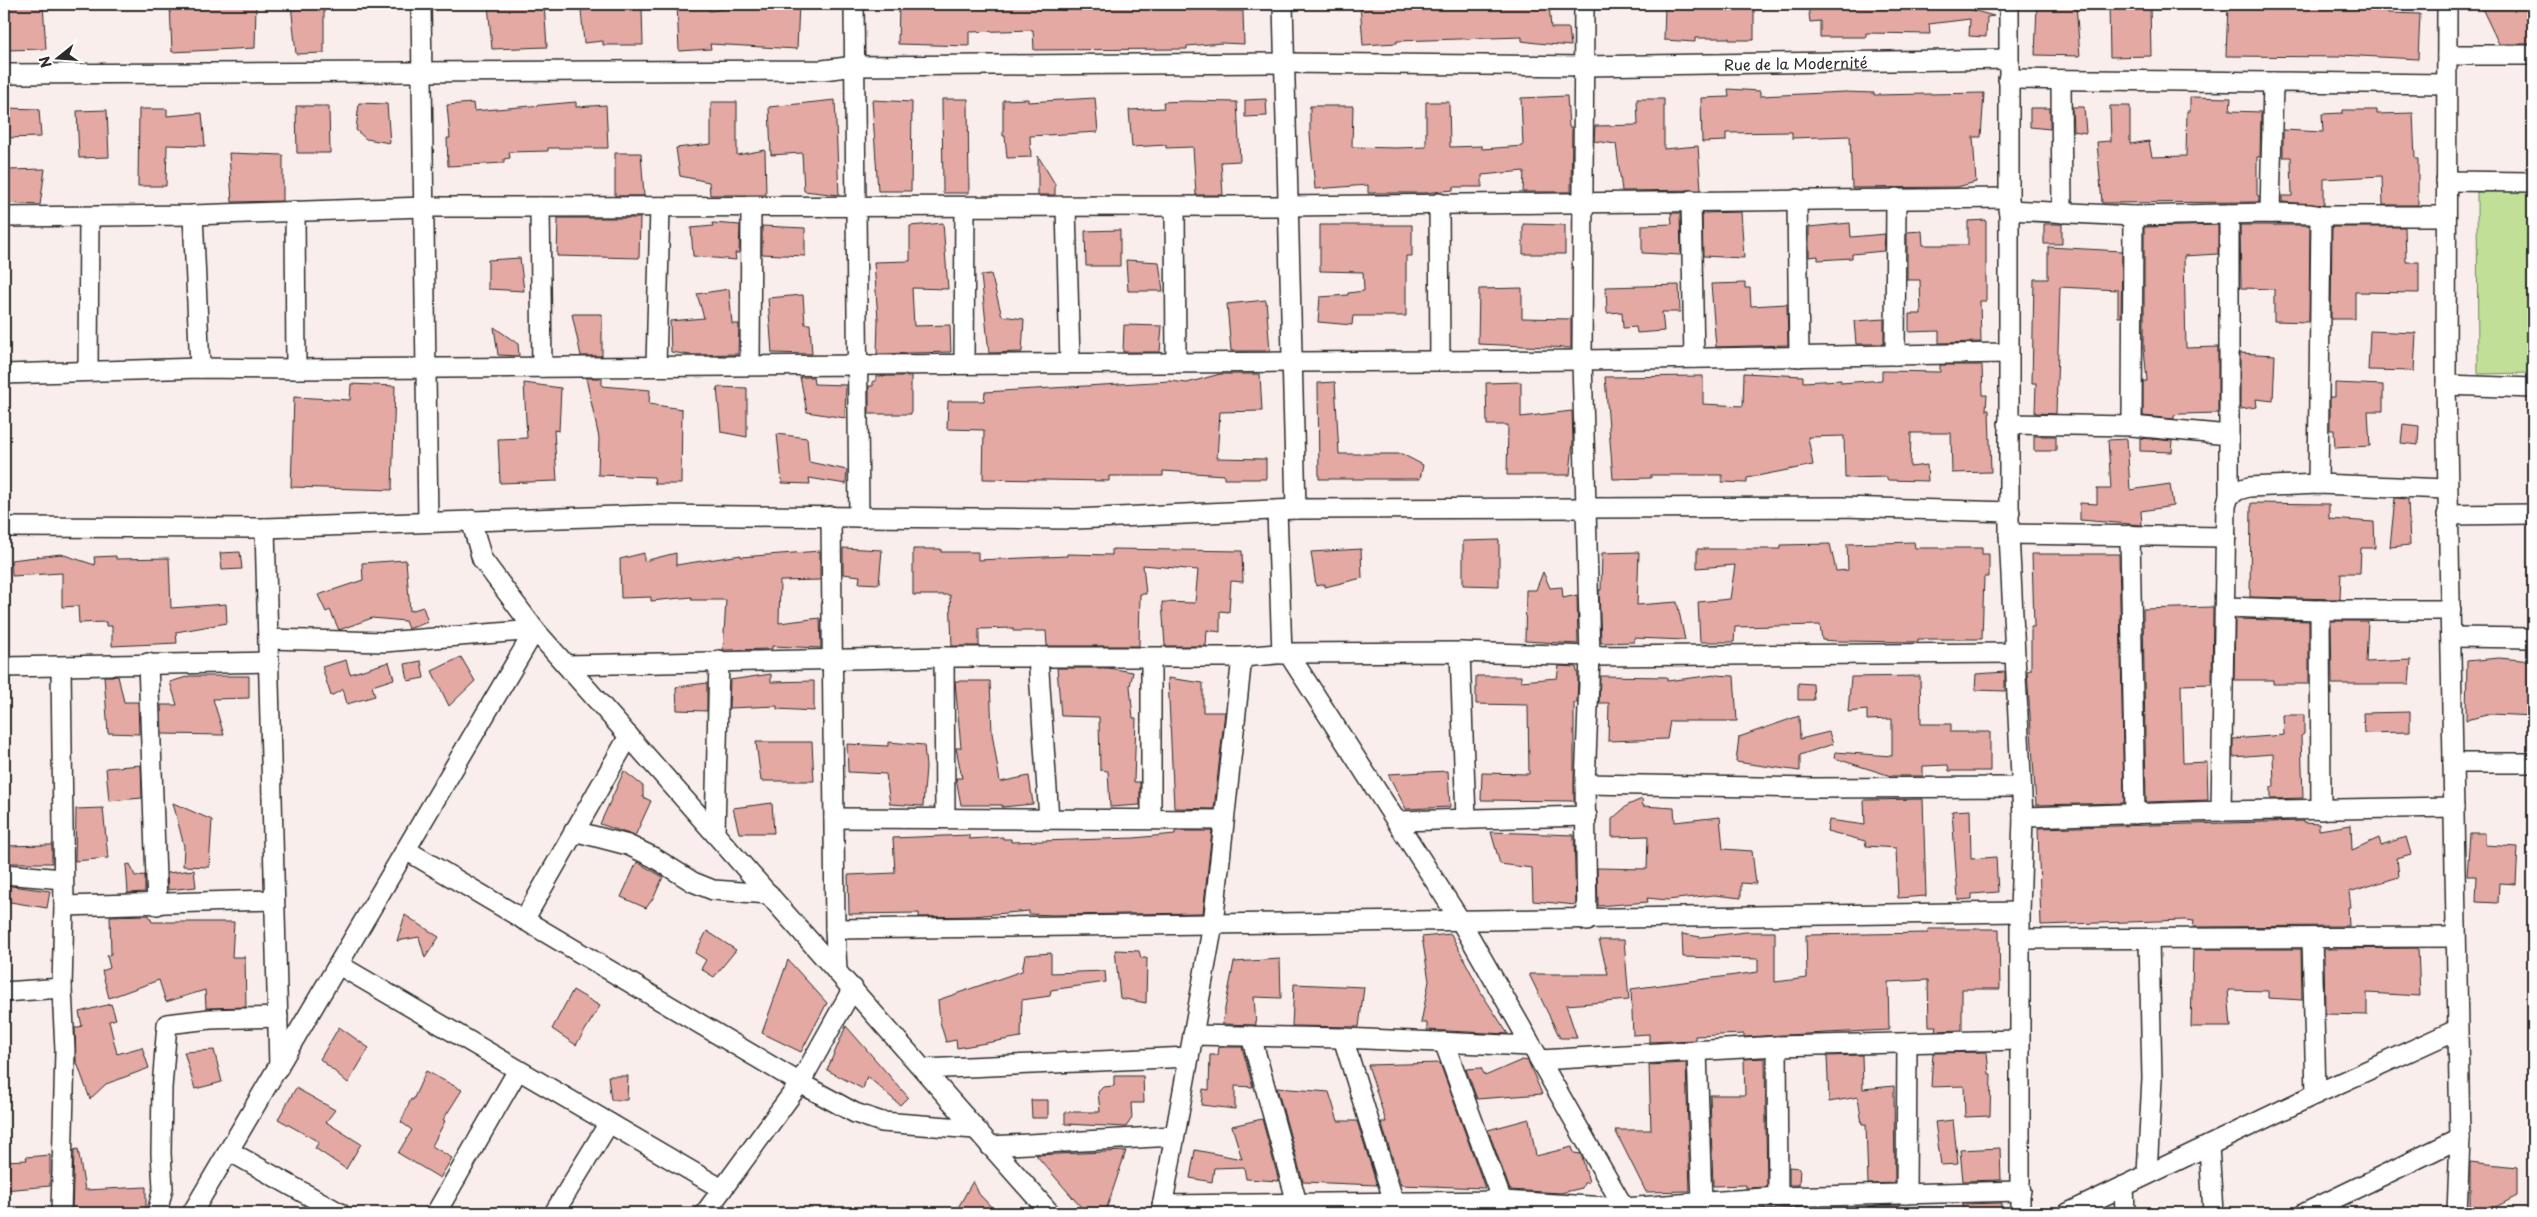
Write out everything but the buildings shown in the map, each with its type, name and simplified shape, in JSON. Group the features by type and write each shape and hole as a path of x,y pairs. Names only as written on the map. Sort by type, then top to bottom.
{"street":[{"path":"421,4 428,522"},
{"path":"854,4 859,517"},
{"path":"1283,4 1283,63 1296,509"},
{"path":"1584,4 1582,360 1590,656 1585,784 1587,816 1587,921"},
{"path":"2009,4 2009,534 2022,817 2020,912 2020,1213"},
{"path":"2447,4 2447,515 2452,637 2456,1030 2460,1138 2457,1213"},
{"path":"2447,55 2533,55"},
{"name":"Rue de la Modernité","path":"4,74 823,70 854,66 1283,63 1585,66 2008,59"},
{"path":"2008,79 2446,84"},
{"path":"2061,80 2062,213"},
{"path":"2270,213 2273,82"},
{"path":"2446,181 2533,182"},
{"path":"1895,355 1896,198"},
{"path":"4,217 193,215 424,206 1174,207 1896,198 2008,204 2062,213 2133,216 2270,213 2321,216 2446,216"},
{"path":"1796,199 1799,356"},
{"path":"1691,200 1694,358"},
{"path":"1439,203 1440,361"},
{"path":"540,207 542,367"},
{"path":"656,366 660,207"},
{"path":"750,365 751,207"},
{"path":"964,363 965,207"},
{"path":"1066,207 1070,363"},
{"path":"1174,207 1176,362"},
{"path":"295,211 296,369"},
{"path":"2222,811 2226,506 2230,496 2229,214"},
{"path":"193,215 200,368"},
{"path":"88,371 89,216"},
{"path":"2132,426 2133,216"},
{"path":"2318,484 2321,216"},
{"path":"4,374 200,368 296,369 1582,360 2008,353"},
{"path":"2446,385 2533,388"},
{"path":"2008,424 2132,426 2229,435"},
{"path":"2230,496 2238,490 2249,487 2318,484 2447,488"},
{"path":"4,527 265,528 648,515 1075,519 1296,509 1842,507 2010,512"},
{"path":"1277,510 1285,653 1398,821 1460,920 1625,1210"},
{"path":"2447,515 2533,514"},
{"path":"831,516 837,971"},
{"path":"471,520 482,559 535,630 1050,1213"},
{"path":"265,528 279,1068"},
{"path":"2009,534 2226,537"},
{"path":"2130,535 2135,814"},
{"path":"2225,607 2320,610 2451,610"},
{"path":"2320,610 2321,810"},
{"path":"268,639 384,642 535,630"},
{"path":"192,1213 535,630"},
{"path":"2452,637 2533,638"},
{"path":"1460,652 1466,819"},
{"path":"566,665 719,660 1242,657 1285,653 1460,652 1590,656 2014,653"},
{"path":"1038,657 1049,819"},
{"path":"1242,657 1213,924 1162,1209 1296,1203 1394,1202 1625,1210 1778,1197 2020,1191"},
{"path":"944,658 944,818"},
{"path":"1151,658 1151,819"},
{"path":"715,833 719,660"},
{"path":"4,667 61,668 148,663 269,662"},
{"path":"148,663 156,905"},
{"path":"61,668 64,906 62,988 65,1050 61,1213"},
{"path":"524,920 629,736"},
{"path":"2453,763 2533,763"},
{"path":"1585,784 1814,788 2021,786"},
{"path":"2022,817 2454,807"},
{"path":"1398,821 1587,816"},
{"path":"834,818 1224,820"},
{"path":"574,831 628,845 653,857 692,882 713,890 769,894"},
{"path":"406,850 800,1083 855,1113 882,1122 975,1129"},
{"path":"4,874 63,879"},
{"path":"64,906 156,905 274,900"},
{"path":"835,928 1460,920 1587,921 2020,912"},
{"path":"2021,939 2455,937"},
{"path":"2147,1174 2152,1079 2149,938"},
{"path":"2312,938 2316,1094"},
{"path":"339,965 722,1189"},
{"path":"4,992 62,988"},
{"path":"706,1213 800,1083 853,988"},
{"path":"156,1213 163,1188 161,1153 162,1088 168,1024 210,1019 278,1017"},
{"path":"2068,1213 2316,1094 2456,1030"},
{"path":"1193,1035 1444,1042 1535,1053 1697,1051 1777,1046 2020,1040"},
{"path":"1251,1036 1296,1203"},
{"path":"1342,1038 1394,1202"},
{"path":"1444,1042 1505,1207"},
{"path":"1906,1194 1907,1043"},
{"path":"1777,1046 1778,1197"},
{"path":"1697,1051 1702,1203"},
{"path":"923,1069 1189,1057"},
{"path":"436,1213 518,1070"},
{"path":"554,1213 609,1123"},
{"path":"990,1146 1174,1136"},
{"path":"2304,1213 2460,1138"},
{"path":"2209,1146 2213,1213"},
{"path":"230,1151 340,1213"},
{"path":"2124,1186 2125,1213"}],"green space":[{"path":"2533,191 2533,373 2478,374 2477,192"}]}
